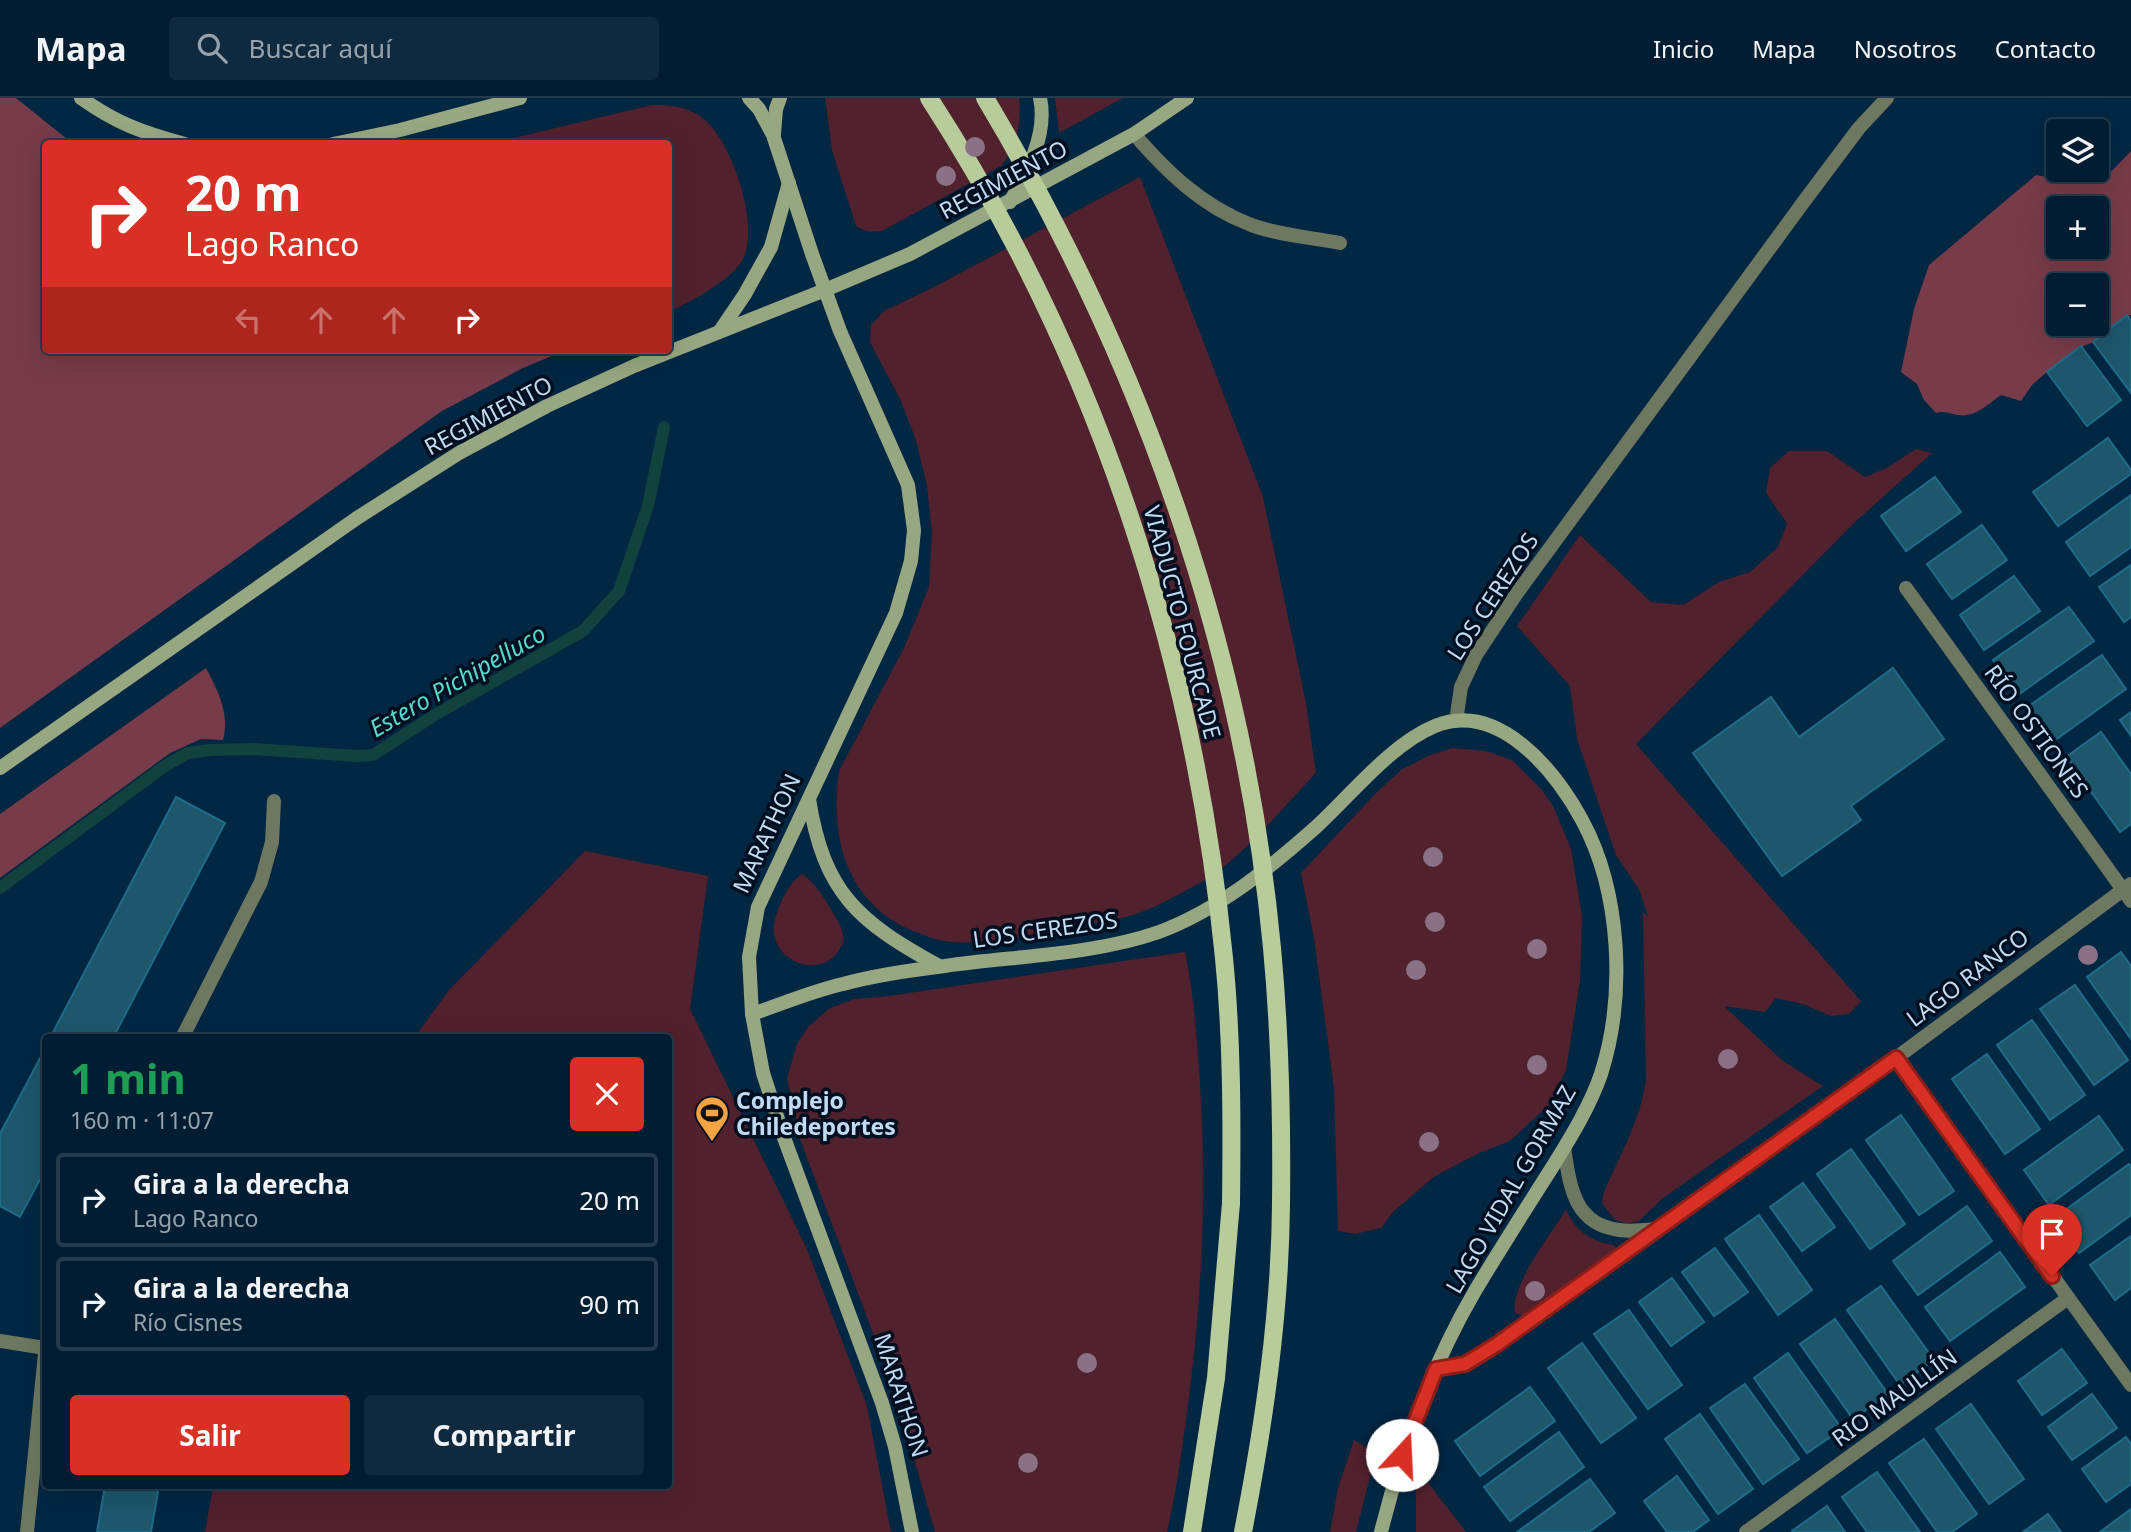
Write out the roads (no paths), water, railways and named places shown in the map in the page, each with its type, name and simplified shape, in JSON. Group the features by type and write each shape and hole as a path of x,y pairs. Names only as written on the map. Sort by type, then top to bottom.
{"main road":[{"name":"VIADUCTO FOURCADE","path":"929,98 985,190 1023,262 1058,335 1120,485 1168,640 1203,799 1223,947 1230,1041 1231,1203 1216,1378 1192,1532"},
{"name":"VIADUCTO FOURCADE","path":"985,98 1058,225 1126,370 1176,503 1208,609 1248,776 1266,898 1279,1032 1282,1118 1276,1322 1264,1413 1243,1532"}],"street":[{"path":"80,98 108,117 148,135 169,140"},
{"path":"352,140 520,98"},
{"path":"749,98 759,109 774,135"},
{"path":"774,135 776,109 780,98"},
{"path":"1010,202 1024,177 1037,141 1040,129 1040,98"},
{"name":"REGIMIENTO","path":"672,351 910,254 1134,134 1187,98"},
{"name":"LOS CEREZOS","path":"752,1014 841,984 939,966 1101,947 1164,930 1218,903 1268,867 1317,826 1382,763 1415,737 1436,725 1456,721 1461,687 1476,654 1517,593 1820,180 1859,128 1888,98"},
{"path":"1134,134 1159,163 1199,198 1250,225 1340,243"},
{"name":"MARATHON","path":"774,135 825,290 908,485 914,530 911,561 896,613 758,907 749,957 752,1014 763,1073 783,1135 883,1403 912,1532"},
{"path":"720,332 771,247 789,182"},
{"name":"REGIMIENTO","path":"0,768 346,526 459,453 559,401 665,354"},
{"name":"RÍO OSTIONES","path":"1906,587 2128,892"},
{"name":"LAGO VIDAL GORMAZ","path":"1381,1532 1407,1437 1436,1369 1474,1294 1590,1101 1601,1073 1614,1004 1616,954 1611,909 1601,867 1589,834 1574,806 1553,775 1531,750 1506,734 1482,724 1456,721"},
{"path":"809,799 814,833 825,865 846,897 871,924 891,940 939,966"},
{"path":"184,1034 261,882 272,842 274,801"},
{"name":"LAGO RANCO","path":"1436,1369 1465,1364 1496,1345 2128,892"},
{"path":"1896,1058 2131,1385"},
{"path":"1564,1148 1571,1192 1579,1208 1591,1219 1619,1230 1659,1229"},
{"name":"RIO MAULLÍN","path":"1746,1532 2068,1298"},
{"path":"0,1341 42,1346"},
{"path":"27,1532 42,1377"}],"waterway":[{"name":"Estero Pichipelluco","path":"0,888 165,766 188,753 254,749 373,755 438,713 583,631 619,591 648,506 664,427"}],"place":[{"name":"Complejo Chiledeportes","path":"712,1143"}]}
